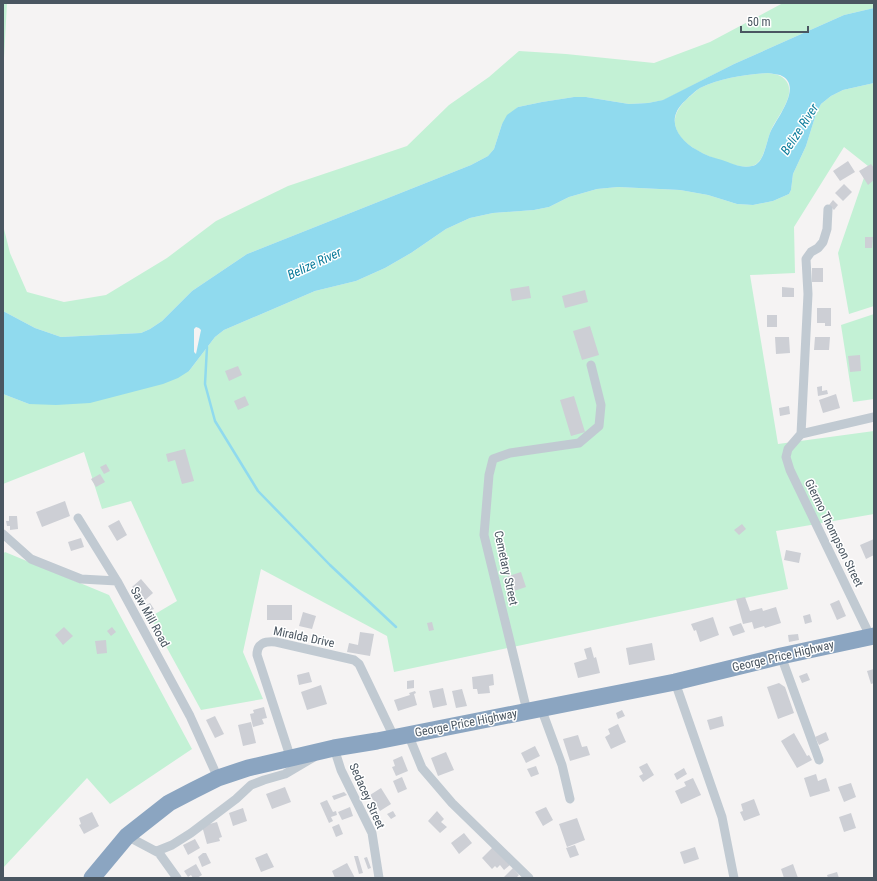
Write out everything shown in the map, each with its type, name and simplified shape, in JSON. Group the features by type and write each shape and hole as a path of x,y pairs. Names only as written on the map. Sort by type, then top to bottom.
{"highway":[{"name":"George Price Highway","path":"92,878 127,836 169,803 218,778 248,768 292,759 329,749 675,682 781,656 873,639"}],"street":[{"path":"828,210 823,242 818,248 811,252 806,259 808,294 801,434 874,417"},
{"name":"Cemetary Street","path":"534,710 484,534 489,475 493,459 510,453 579,442 599,426 601,405 591,366"},
{"name":"Gíermo Thompson Street","path":"801,434 788,449 786,457 790,470 873,639"},
{"path":"78,518 117,581"},
{"name":"Saw Mill Road","path":"3,534 31,559 82,579 117,581 190,716 218,778"},
{"name":"Miralda Drive","path":"292,759 257,655 257,649 261,644 267,641 354,660 359,664 401,736"},
{"path":"781,656 819,760"},
{"path":"675,682 722,817 734,878"},
{"path":"534,710 562,766 570,799"},
{"path":"401,736 422,768 452,803 529,878"},
{"path":"157,851 172,845 191,833 236,799 251,785 285,774 302,766 329,749"},
{"name":"Sedacey Street","path":"329,749 372,833 379,878"},
{"path":"127,836 157,851 177,878"}],"green space":[{"path":"3,3 7,3 3,76"},
{"path":"783,3 874,3 874,8 844,15 734,64 664,100 629,104 586,97 574,97 518,107 502,124 494,149 488,156 471,165 247,254 192,291 162,321 141,333 61,337 35,328 3,311 3,225 10,253 27,292 64,302 106,295 167,258 216,221 288,186 407,146 449,105 489,77 519,51 654,63 710,42"},
{"path":"768,73 782,77 787,83 789,90 785,105 770,133 762,157 756,164 747,167 731,164 711,157 692,147 678,133 675,125 675,117 688,98 698,89 724,79"},
{"path":"874,83 874,306 849,314 838,253 868,166 844,147 794,227 795,273 750,275 778,444 874,431 874,514 776,531 788,589 394,672 387,636 261,569 243,652 263,699 201,710 150,617 177,601 131,501 102,509 84,452 3,484 3,394 29,404 189,371 215,337 224,330 315,291 356,281 385,268 411,253 446,229 470,218 493,213 534,210 549,207 569,197 597,189 618,187 680,190 708,195 737,204 753,205 773,201 789,194 791,190 793,174 806,146 816,114 821,104 831,96 843,90"},
{"path":"874,314 874,399 853,402 841,325"},
{"path":"5,552 109,595 192,749 110,804 87,778 3,868 3,554"}],"water":[{"name":"Belize River","path":"874,8 874,83 843,90 831,96 821,104 816,114 806,146 793,174 789,194 773,201 753,205 737,204 708,195 680,190 618,187 597,189 569,197 549,207 534,210 493,213 470,218 446,229 411,253 385,268 356,281 315,291 224,330 215,337 189,371 178,378 163,384 90,403 56,405 29,404 3,394 3,311 35,328 61,337 141,333 162,321 192,291 247,254 471,165 488,156 494,149 502,124 507,115 518,107 574,97 586,97 629,104 648,103 663,100 734,64 844,15","holes":["768,73 780,75 787,80 790,86 789,94 782,112 770,133 762,157 756,164 748,167 740,166 700,152 683,140 676,127 676,114 680,107 698,89 724,79","196,327 201,330 196,354 194,352 194,329"]}],"building":[{"path":"848,161 855,172 840,181 833,171"},
{"path":"871,164 874,168 874,180 868,185 859,171"},
{"path":"844,184 852,192 843,201 835,193"},
{"path":"833,200 838,205 834,210 829,205"},
{"path":"865,237 873,237 872,248 865,248"},
{"path":"812,268 823,268 823,282 812,282"},
{"path":"529,286 531,298 512,301 510,289"},
{"path":"782,287 794,288 794,297 782,297"},
{"path":"585,290 588,302 565,308 562,296"},
{"path":"817,308 831,308 831,326 825,326 825,323 817,323"},
{"path":"767,315 777,315 777,327 767,327"},
{"path":"590,326 599,355 582,360 573,331"},
{"path":"775,337 789,337 790,353 776,354"},
{"path":"815,337 830,337 829,350 814,350"},
{"path":"860,355 861,371 850,372 848,356"},
{"path":"238,366 242,375 229,381 225,371"},
{"path":"822,386 822,391 827,390 828,394 818,396 817,387"},
{"path":"836,394 840,408 823,413 819,400"},
{"path":"245,396 249,405 238,410 234,401"},
{"path":"574,396 585,432 571,436 560,400"},
{"path":"789,406 790,414 780,416 779,408"},
{"path":"185,449 194,481 182,484 175,460 168,462 166,454"},
{"path":"106,464 110,471 104,474 100,467"},
{"path":"100,474 105,482 96,487 91,479"},
{"path":"65,501 70,516 42,527 36,512"},
{"path":"9,516 17,516 18,529 10,530 10,526 7,526 6,521 9,521"},
{"path":"119,520 127,535 117,541 108,526"},
{"path":"742,524 746,529 739,535 734,530"},
{"path":"81,538 84,547 71,551 68,542"},
{"path":"874,539 874,555 866,559 860,545"},
{"path":"786,550 801,553 799,563 784,560"},
{"path":"521,572 526,587 508,593 503,578"},
{"path":"141,579 153,593 144,601 132,587"},
{"path":"745,597 750,611 762,608 763,611 776,607 781,623 765,628 764,626 754,629 752,622 743,624 736,599"},
{"path":"839,600 846,616 837,620 830,604"},
{"path":"150,603 154,609 150,611 146,605"},
{"path":"267,605 292,605 292,620 267,620"},
{"path":"303,612 316,616 312,629 299,626"},
{"path":"810,614 812,622 805,624 803,616"},
{"path":"713,617 719,635 700,642 696,630 694,631 691,624"},
{"path":"432,622 434,630 429,631 427,623"},
{"path":"741,623 745,632 733,636 729,627"},
{"path":"64,627 73,636 63,645 55,635"},
{"path":"112,627 116,632 111,636 107,631"},
{"path":"360,632 374,634 370,656 347,652 349,643 358,645"},
{"path":"798,634 799,640 789,642 788,635"},
{"path":"106,640 107,653 97,654 95,641"},
{"path":"652,643 655,660 629,665 626,648"},
{"path":"591,647 594,658 596,657 600,673 578,678 574,663 587,659 584,649"},
{"path":"874,669 874,683 871,684 867,671"},
{"path":"309,672 312,682 299,685 297,675"},
{"path":"807,673 810,680 802,683 799,676"},
{"path":"493,674 494,685 489,686 490,693 478,694 477,689 473,689 472,677"},
{"path":"414,680 414,688 407,689 407,681"},
{"path":"779,683 785,687 794,713 778,719 767,687"},
{"path":"321,685 327,704 307,710 301,692"},
{"path":"443,688 447,705 433,708 429,691"},
{"path":"462,689 467,706 456,708 452,691"},
{"path":"415,691 416,693 414,694 417,705 398,711 394,700 410,695 409,693"},
{"path":"264,707 267,718 262,719 264,724 253,727 250,714 254,713 253,710"},
{"path":"622,710 625,716 618,719 616,713"},
{"path":"215,716 224,734 215,738 206,720"},
{"path":"722,716 724,726 710,730 707,720"},
{"path":"251,722 256,743 243,746 238,725"},
{"path":"618,724 626,742 611,749 605,737 610,734 608,729"},
{"path":"826,732 829,740 819,745 815,737"},
{"path":"794,733 807,756 809,755 812,760 797,768 781,741"},
{"path":"578,735 582,747 587,746 590,755 570,761 563,739"},
{"path":"535,746 540,756 526,763 521,753"},
{"path":"446,752 454,770 438,776 431,758"},
{"path":"402,756 408,771 396,776 392,767 395,766 393,760"},
{"path":"647,763 654,775 643,782 639,776 643,774 639,767"},
{"path":"536,766 539,774 531,777 527,769"},
{"path":"684,768 687,774 677,780 674,774"},
{"path":"816,774 818,781 826,778 830,791 810,797 804,778"},
{"path":"402,777 407,789 398,793 393,781"},
{"path":"693,778 701,795 681,804 675,791 686,786 684,782"},
{"path":"851,783 856,797 844,802 838,787"},
{"path":"285,787 291,802 272,809 266,794"},
{"path":"381,788 391,804 380,811 370,795"},
{"path":"344,792 347,795 334,800 332,796"},
{"path":"754,799 760,815 744,821 740,812 743,811 741,804"},
{"path":"327,800 333,812 336,811 337,815 331,817 333,821 329,823 320,803"},
{"path":"350,807 353,816 342,820 338,812"},
{"path":"546,807 553,820 543,826 535,812"},
{"path":"243,808 247,821 233,826 229,813"},
{"path":"393,811 396,816 391,819 387,814"},
{"path":"437,811 444,819 441,822 447,827 440,833 428,821"},
{"path":"92,812 99,826 84,834 79,825 81,824 79,818"},
{"path":"851,813 856,828 844,832 839,817"},
{"path":"577,818 585,840 567,847 559,824"},
{"path":"217,822 222,837 219,838 220,841 207,844 202,826"},
{"path":"339,824 343,834 336,837 332,827"},
{"path":"464,833 472,843 459,854 451,843"},
{"path":"195,839 200,848 188,855 183,845"},
{"path":"575,845 579,855 570,858 566,848"},
{"path":"493,847 510,865 504,870 500,865 497,868 495,866 492,869 482,858"},
{"path":"695,847 699,859 684,864 680,852"},
{"path":"203,853 206,853 211,863 202,867 198,857"},
{"path":"267,853 274,867 261,872 255,858"},
{"path":"354,856 358,856 363,873 359,874"},
{"path":"367,857 371,868 368,869 364,858"},
{"path":"347,863 355,878 335,878 332,871"},
{"path":"196,864 202,875 197,878 193,878 191,875 188,877 184,871"},
{"path":"793,864 798,878 784,878 781,869"},
{"path":"513,868 519,875 516,878 503,878"},
{"path":"837,872 839,878 828,878 827,875"}],"waterway":[{"path":"207,347 205,384 215,421 258,491 330,565 396,627"}]}
